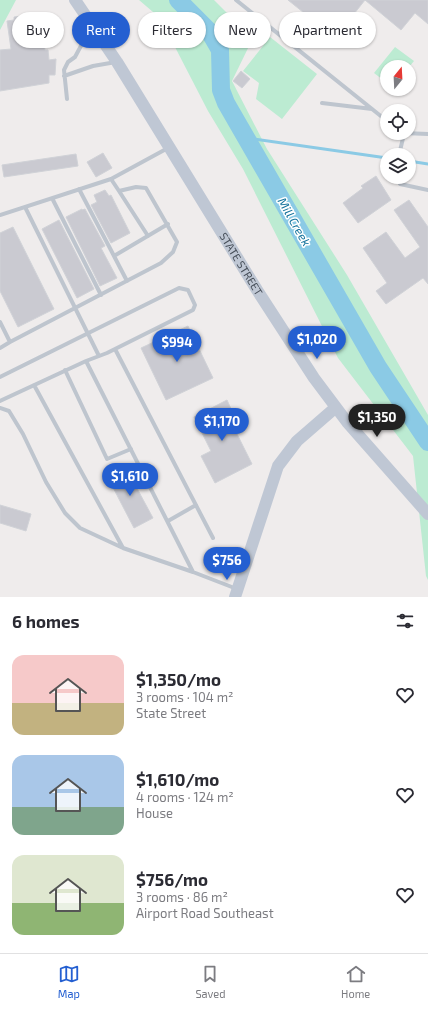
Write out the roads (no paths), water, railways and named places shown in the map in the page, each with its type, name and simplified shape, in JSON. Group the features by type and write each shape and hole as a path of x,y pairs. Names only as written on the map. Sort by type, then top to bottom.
{"main road":[{"name":"STATE STREET","path":"75,0 83,12"},
{"name":"STATE STREET","path":"108,48 257,290 314,378 335,408 424,510"},
{"path":"236,593 278,466 297,441 335,408"}],"lane":[{"path":"236,0 380,115"},
{"path":"67,99 64,70 68,62 75,57 80,48"},
{"path":"64,76 97,65 117,62"},
{"path":"322,103 373,109"},
{"path":"416,134 428,134"},
{"path":"0,215 121,175 150,157 170,147"},
{"path":"111,179 148,236"},
{"path":"400,184 428,190"},
{"path":"0,348 161,263 173,252 178,242 146,188 136,187 119,191"},
{"path":"79,190 127,281"},
{"path":"52,198 101,295"},
{"path":"25,207 99,356"},
{"path":"114,256 168,224"},
{"path":"0,377 179,288 188,290 195,305 193,310 108,353 86,361 0,401"},
{"path":"0,322 10,342"},
{"path":"115,349 213,538"},
{"path":"86,361 168,520 193,572"},
{"path":"66,370 107,459 131,449"},
{"path":"34,385 123,548"},
{"path":"0,408 9,411 46,482 65,513 80,528 123,548 193,572 236,593"},
{"path":"168,520 196,505"}],"waterway":[{"name":"Mill Creek","path":"178,0 209,31 220,50 221,90 226,103 378,367 428,442"},
{"path":"247,138 380,157"},
{"path":"416,162 428,164"}]}
